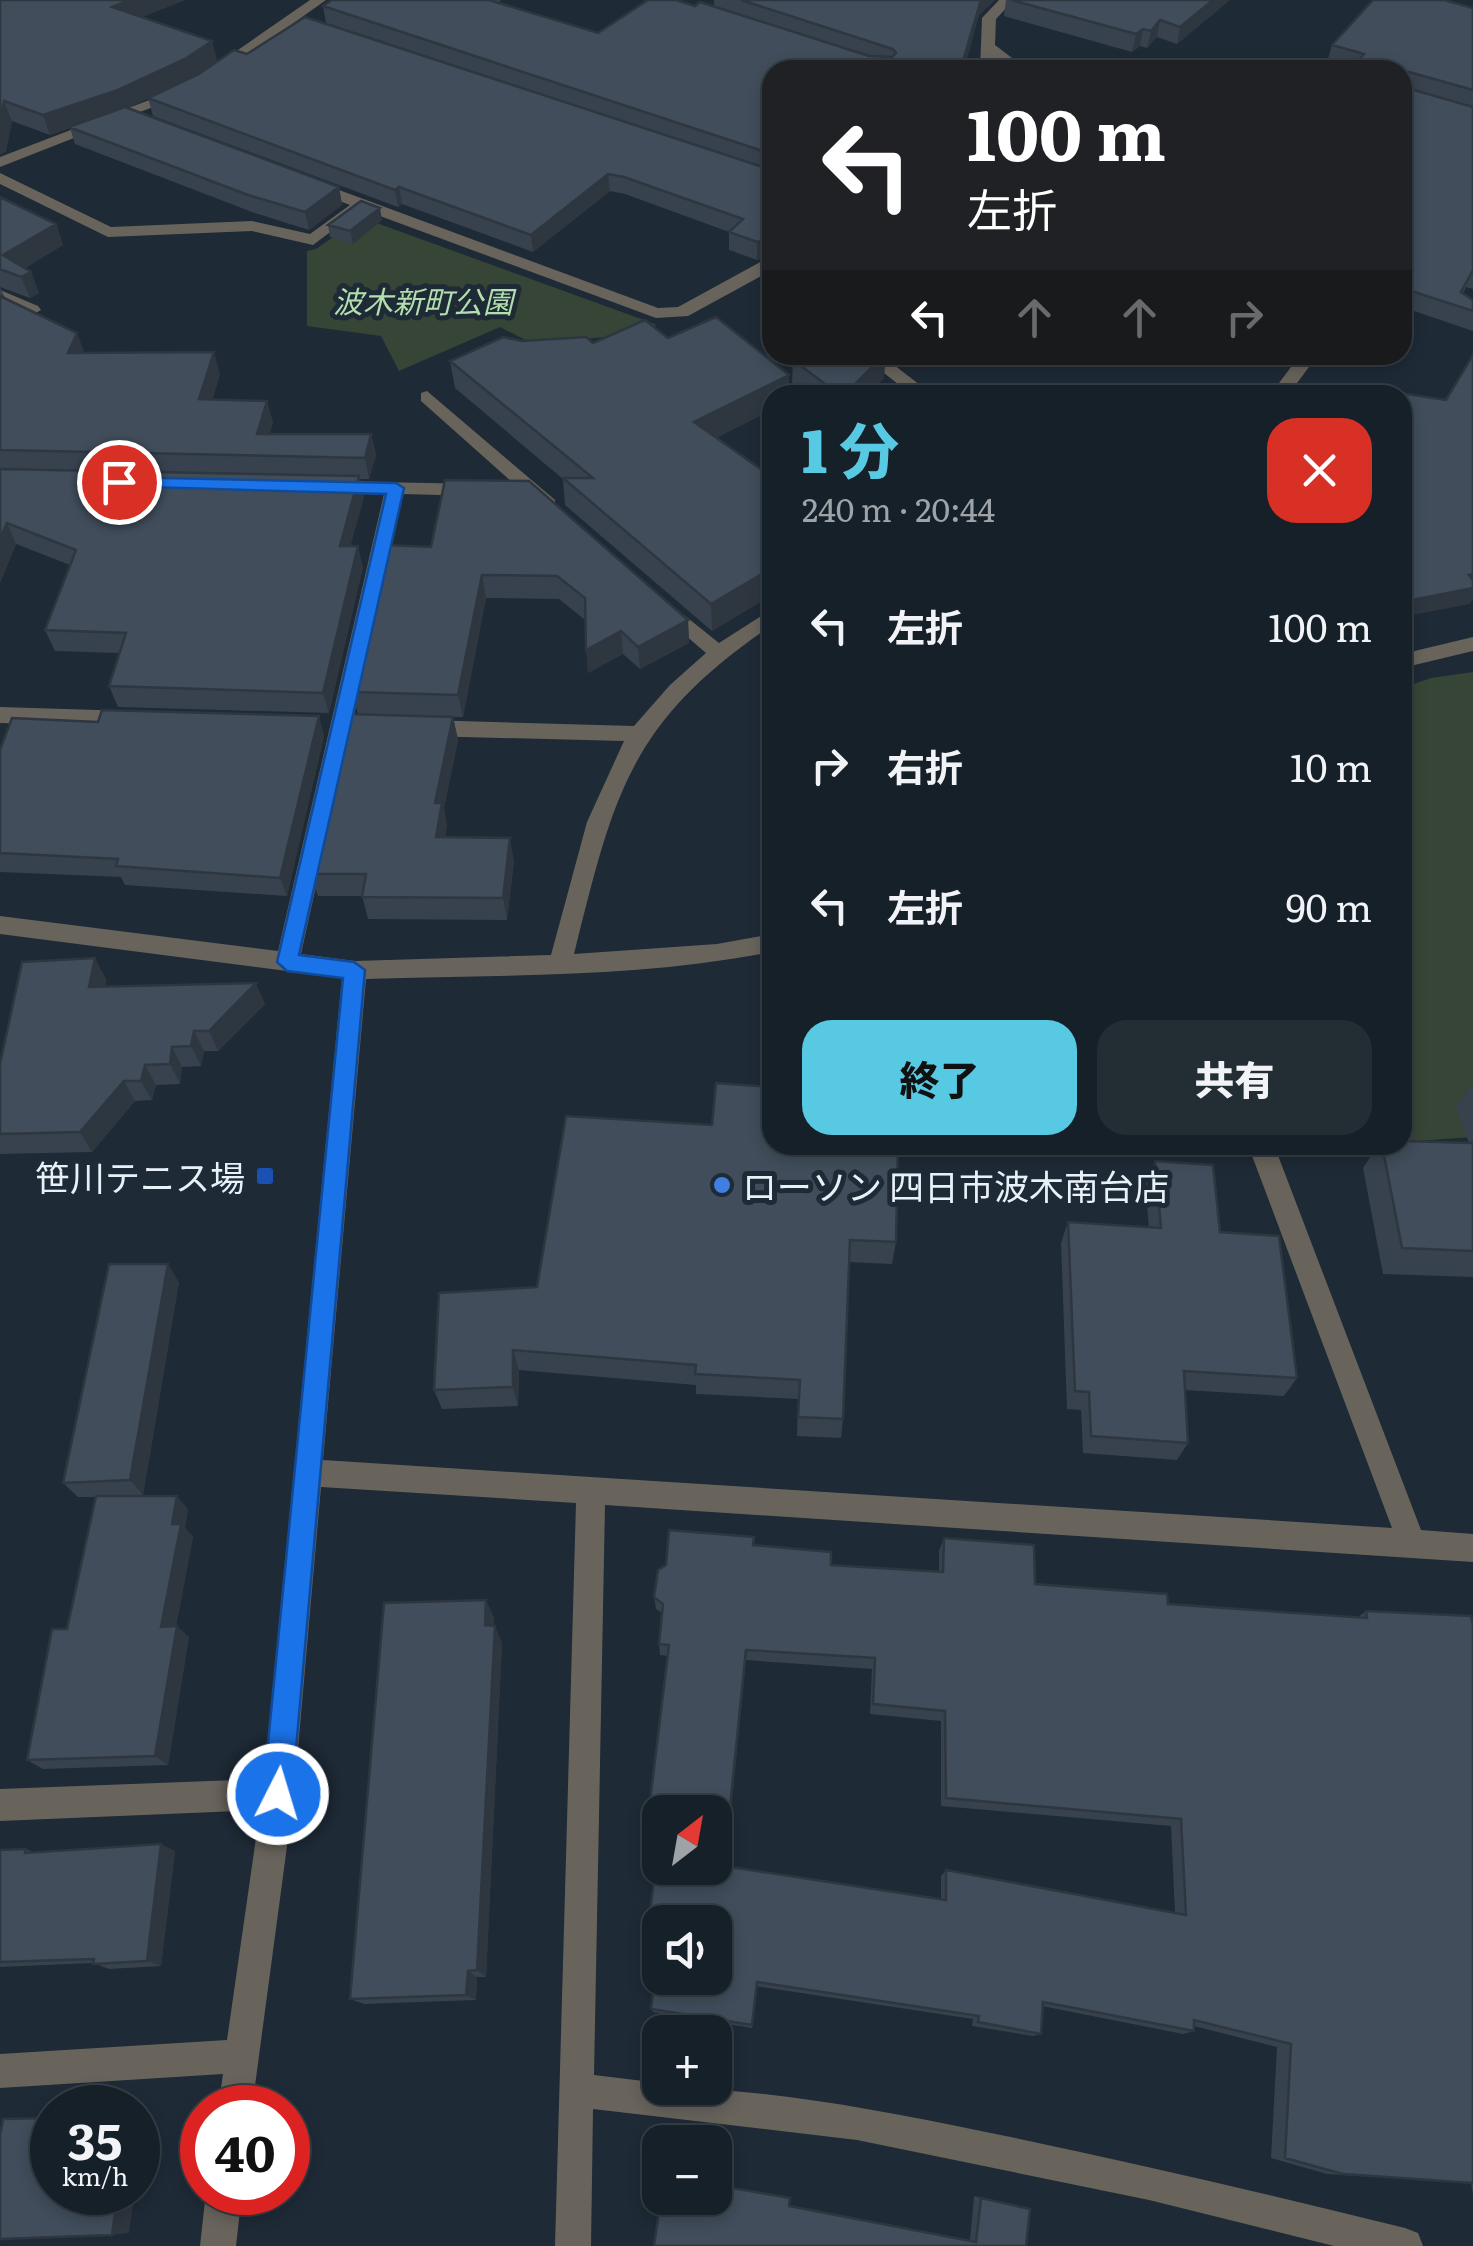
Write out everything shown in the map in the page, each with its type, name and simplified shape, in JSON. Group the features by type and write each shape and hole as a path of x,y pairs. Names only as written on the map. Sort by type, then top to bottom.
{"street":[{"path":"0,162 130,116 197,86 319,0"},
{"path":"986,60 989,18 1007,0"},
{"path":"288,19 307,26"},
{"path":"987,46 1007,60"},
{"path":"130,116 148,122"},
{"path":"290,176 656,312 682,312 762,271"},
{"path":"0,178 108,232 252,226 314,240 362,203"},
{"path":"0,295 32,310"},
{"path":"884,365 910,385"},
{"path":"427,396 569,523"},
{"path":"316,486 494,490"},
{"path":"287,962 396,488"},
{"path":"643,588 717,652"},
{"path":"560,964 591,845 629,750 717,652 762,623"},
{"path":"1412,659 1473,644"},
{"path":"0,715 152,720"},
{"path":"400,727 640,734"},
{"path":"0,925 354,970 560,964 762,947"},
{"path":"237,2085 278,1794 354,970"},
{"path":"1264,1155 1412,1544"},
{"path":"306,1472 1473,1548"},
{"path":"573,2246 591,1488"},
{"path":"0,1805 278,1794"},
{"path":"0,2071 241,2056"},
{"path":"576,2090 857,2123 1149,2182 1405,2246"},
{"path":"218,2246 221,2215"}],"green space":[{"name":"波木新町公園","path":"356,221 371,221 655,324 656,332 533,344 500,327 399,371 381,336 307,326 307,251"},
{"path":"1473,672 1473,1137 1412,1141 1412,685"}],"building":[{"path":"0,0 130,0 112,7 212,41 185,59 118,90 43,115 4,101 0,123"},
{"path":"332,0 489,0 598,33 648,0 676,0 695,6 700,2 869,56 892,57 896,53 893,49 741,0 981,0 963,60 762,60 762,151 323,6"},
{"path":"1011,0 1213,0 1180,27 1160,20 1151,31 1143,29 1136,34"},
{"path":"1373,0 1444,0 1473,8 1473,90 1412,73 1412,60 1359,60 1364,54 1332,45"},
{"path":"305,17 762,167 762,241 729,232 743,219 608,174 531,235 399,187 395,190 148,98 199,74 234,50 247,54"},
{"path":"1412,89 1473,107 1473,270 1461,292 1473,300 1473,311 1412,291"},
{"path":"125,107 339,187 305,212 248,195 69,127"},
{"path":"0,197 56,224 3,255 31,272 21,277 0,269"},
{"path":"361,201 380,208 350,231 328,225"},
{"path":"0,296 77,333 68,353 214,352 199,399 267,401 257,434 371,434 365,458 0,450"},
{"path":"716,317 762,354 762,365 776,365 789,375 762,385 694,422 762,470 762,574 711,604 563,478 593,478 450,361 503,337 522,341 586,337 593,343 645,320 668,338"},
{"path":"1473,355 1473,574 1469,575 1473,588 1412,600 1412,395 1446,400"},
{"path":"800,365 874,365 854,385 827,385"},
{"path":"0,469 359,476 340,546 358,546 323,693 109,686 126,633 45,630 76,550 7,523 0,539"},
{"path":"445,480 529,481 688,620 638,647 621,631 586,650 585,598 557,576 482,575 458,695 352,692 385,545 431,547"},
{"path":"102,710 319,716 280,878 116,866 118,859 0,853 0,750 12,718 98,722"},
{"path":"347,714 453,717 435,803 442,803 436,837 510,838 503,898 362,897 366,874 310,874"},
{"path":"95,958 89,987 256,983 209,1031 194,1031 191,1046 172,1047 170,1064 145,1065 141,1081 124,1081 80,1132 0,1134 0,1064 22,962"},
{"path":"716,1083 762,1086 762,1155 898,1155 896,1242 850,1240 843,1419 798,1417 800,1380 695,1374 696,1365 513,1350 513,1387 434,1390 439,1293 537,1287 566,1116 712,1125"},
{"path":"1412,1141 1473,1143 1473,1251 1402,1248 1384,1155 1412,1155"},
{"path":"1155,1161 1213,1165 1220,1232 1279,1236 1297,1378 1184,1371 1188,1443 1091,1436 1089,1392 1075,1391 1068,1222 1161,1228"},
{"path":"109,1264 168,1264 130,1480 63,1483"},
{"path":"96,1496 177,1496 172,1524 181,1524 161,1627 177,1626 155,1756 27,1760 52,1629 67,1629"},
{"path":"669,1530 754,1537 753,1545 831,1552 831,1565 943,1572 944,1538 1034,1545 1035,1584 1167,1594 1168,1604 1367,1618 1366,1611 1471,1616 1473,2183 1343,2174 1285,2158 1291,2044 1194,2020 1194,2031 1043,2002 1041,2034 978,2022 979,2016 757,1982 752,2025 732,2022 732,2015 689,2015 651,2009 653,1995 732,1995 732,1905 651,1905 654,1885 732,1885 732,1867 946,1900 946,1870 1186,1915 1181,1819 946,1798 945,1711 873,1704 875,1658 746,1650 731,1795 651,1795 669,1645 659,1644 663,1604 654,1597 658,1570 666,1565"},
{"path":"486,1600 485,1625 495,1626 477,1970 468,1971 466,1995 350,1999 384,1603"},
{"path":"161,1844 147,1961 0,1962 0,1850 26,1849 25,1853"},
{"path":"30,2118 30,2215 115,2215 112,2235 0,2239 3,2119"},
{"path":"732,2188 790,2198 789,2206 976,2242 981,2198 1030,2209 1026,2246 654,2246 659,2215 732,2215"}],"place":[{"name":"笹川テニス場","path":"265,1176"},
{"name":"ローソン 四日市波木南台店","path":"722,1185"}],"route":[{"path":"119,482 396,488 287,962 354,970 278,1794"}]}
